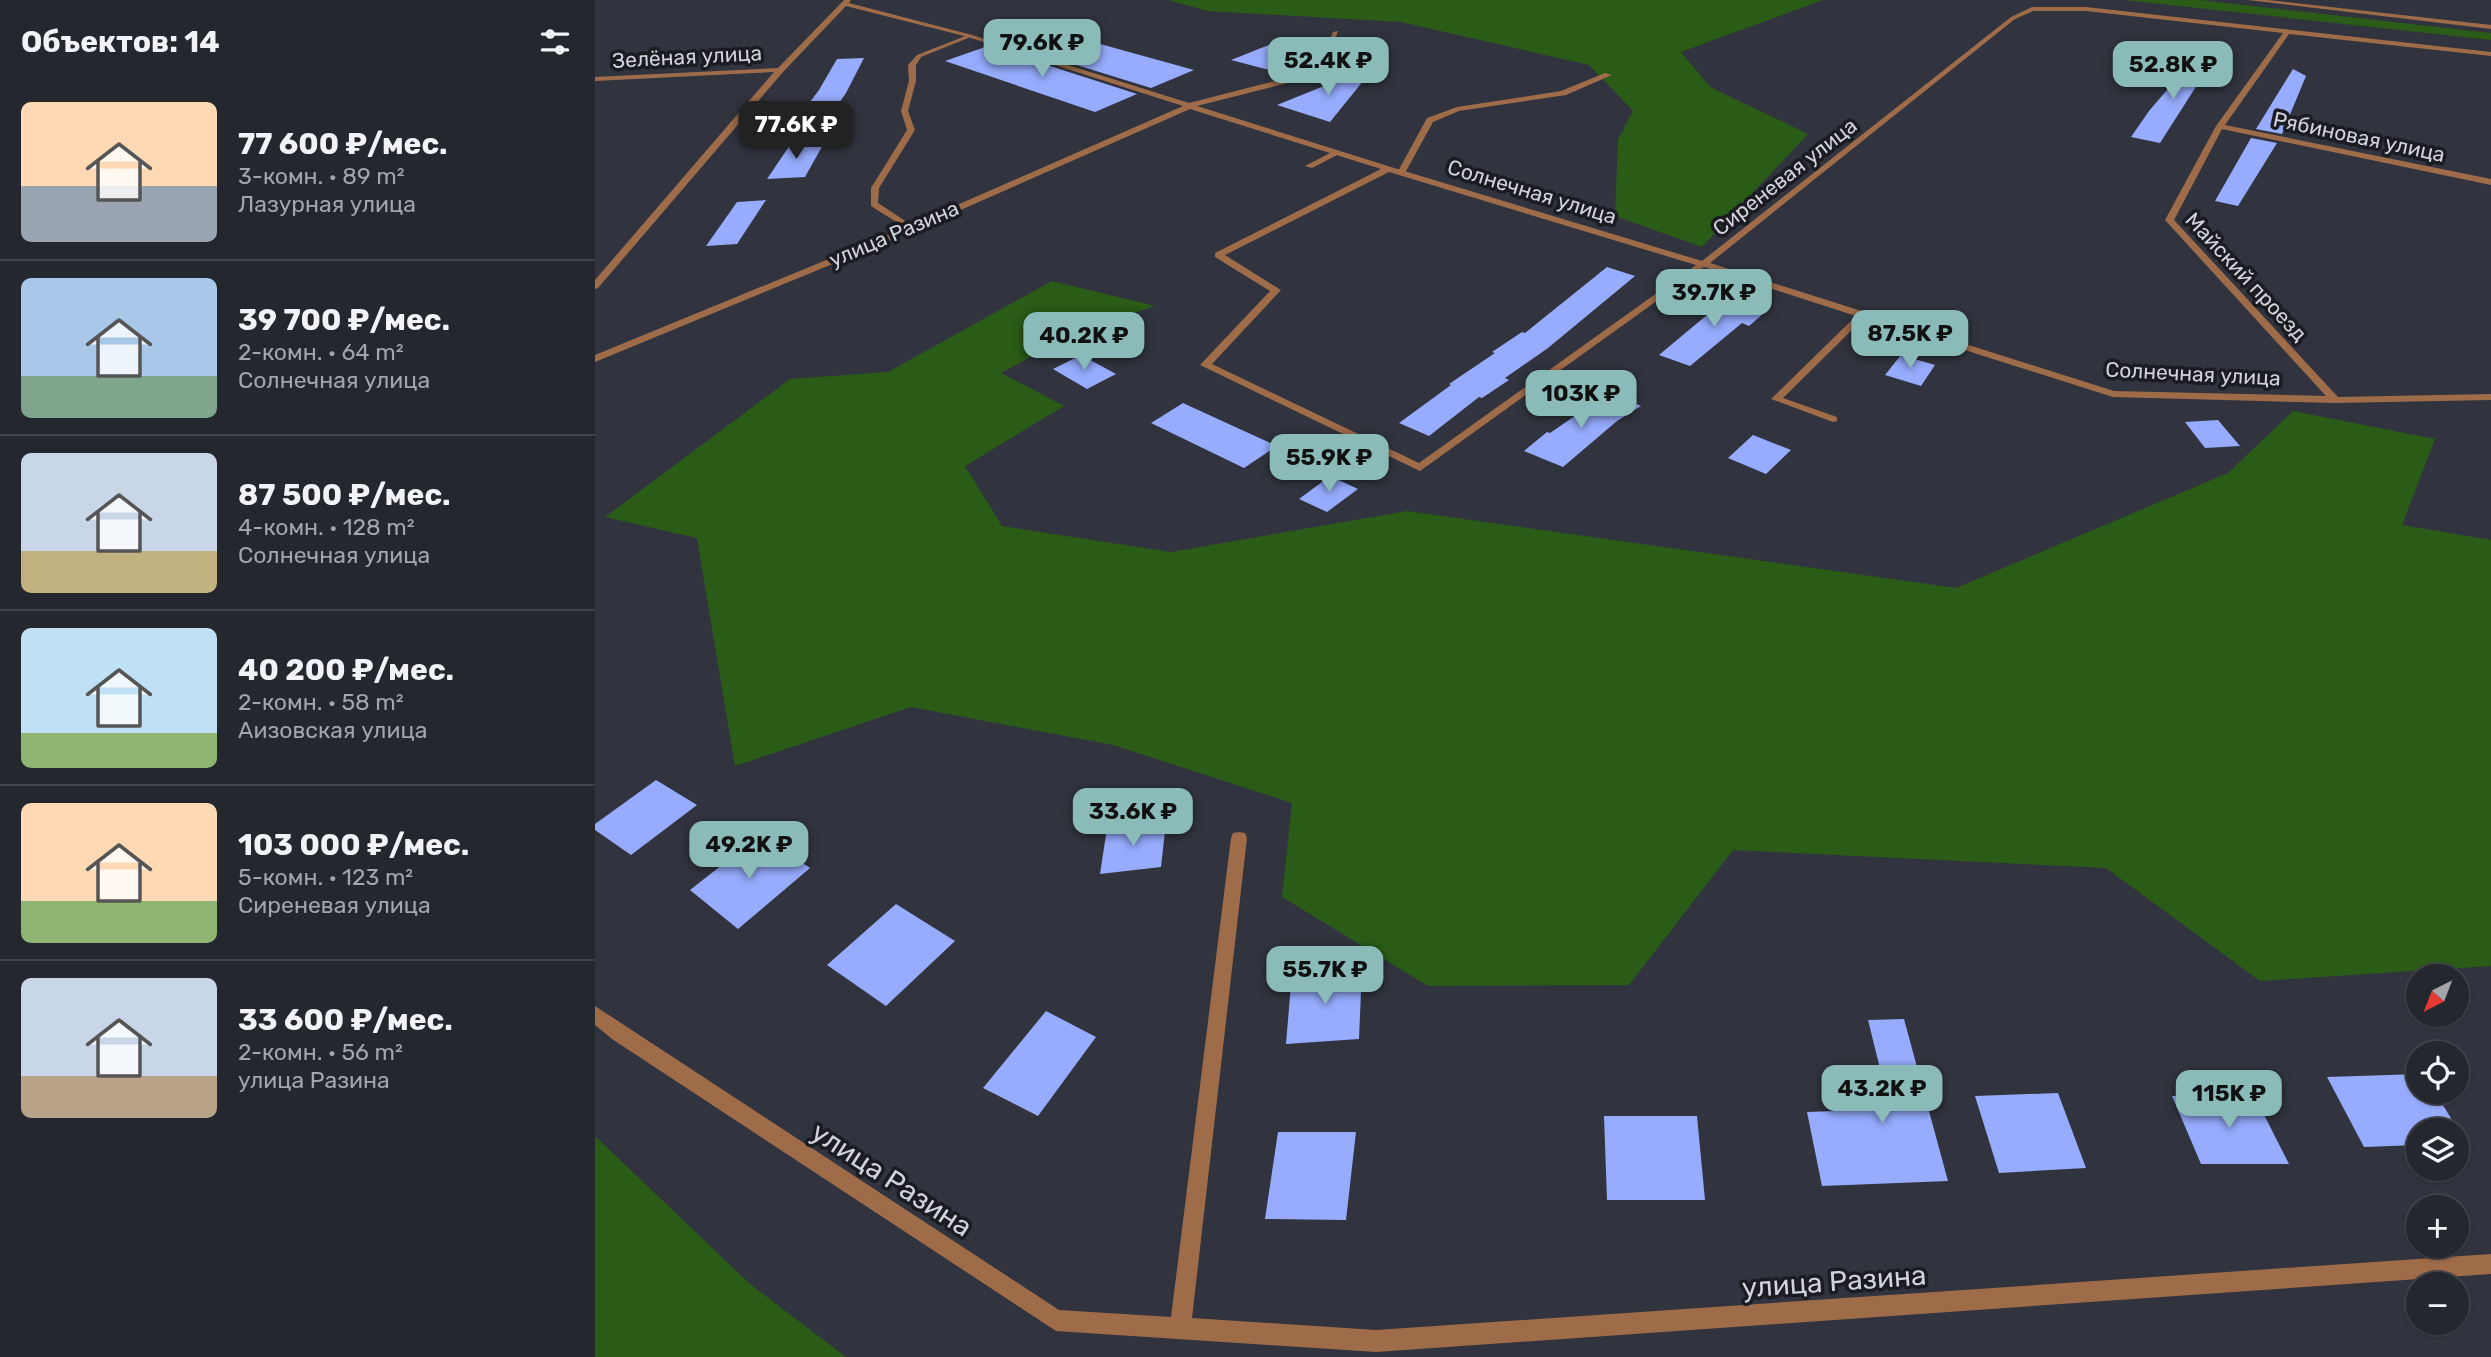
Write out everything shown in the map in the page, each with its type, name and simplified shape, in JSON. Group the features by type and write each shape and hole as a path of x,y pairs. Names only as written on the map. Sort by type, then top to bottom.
{"street":[{"path":"2251,0 2491,27"},
{"path":"595,286 780,69 847,2"},
{"name":"Солнечная улица","path":"847,2 969,36 1192,105 1337,153 1703,264 2113,394 2335,400 2491,397"},
{"name":"Сиреневая улица","path":"1388,169 1217,255 1276,290 1205,366 1420,468 1703,264 2013,18 2032,9 2086,9 2287,30"},
{"path":"2287,30 2491,54"},
{"name":"Майский проезд","path":"2287,30 2220,126 2169,220 2335,400"},
{"path":"1192,105 1313,74 1326,57 1336,32"},
{"path":"912,228 874,204 874,188 911,130 903,107 915,74 912,65 919,56 969,36"},
{"path":"1326,57 1354,58"},
{"name":"Зелёная улица","path":"595,79 780,69"},
{"path":"1401,173 1430,120 1457,110 1563,93 1608,75"},
{"name":"улица Разина","path":"595,359 912,228 1192,105"},
{"name":"Рябиновая улица","path":"2220,126 2491,183"},
{"path":"1309,166 1337,153"},
{"path":"1833,419 1776,399 1862,315"},
{"path":"1180,1328 1240,838"},
{"name":"улица Разина","path":"595,1014 618,1033 1056,1320 1376,1341 2491,1264"}],"green space":[{"path":"1168,0 1823,0 1681,52 1710,87 1808,134 1702,247 1615,216 1618,139 1633,111 1589,65 1401,22 1208,11"},
{"path":"2124,0 2200,0 2491,33 2491,40"},
{"path":"1052,281 1155,306 1078,331 1001,373 1064,406 965,466 1002,526 1171,552 1407,511 1956,588 2228,473 2293,411 2435,439 2402,525 2491,540 2491,966 2406,964 2406,972 2260,981 2106,868 1733,850 1629,985 1428,986 1282,897 1292,803 1113,745 911,707 735,766 697,538 605,517 790,379 888,372"},
{"path":"595,1136 750,1284 846,1357 595,1357"}],"building":[{"path":"1038,29 1194,70 1151,88 1002,42"},
{"path":"1284,39 1288,75 1231,60"},
{"path":"988,46 1137,94 1095,112 945,61"},
{"path":"2201,50 2213,60 2160,143 2131,137 2149,111"},
{"path":"864,58 846,93 821,129 789,130 819,90 837,59"},
{"path":"1376,65 1330,122 1277,105"},
{"path":"2293,69 2306,76 2282,134 2256,129"},
{"path":"2251,138 2277,143 2238,206 2215,201"},
{"path":"824,143 805,177 767,179 790,145"},
{"path":"766,200 737,244 706,246 737,202"},
{"path":"1607,267 1635,276 1548,348 1505,378 1509,380 1482,398 1479,397 1429,436 1399,423 1495,353 1492,352 1522,332 1525,333"},
{"path":"1732,294 1771,307 1749,326 1742,323 1690,366 1659,355"},
{"path":"1081,355 1116,374 1087,389 1053,369"},
{"path":"1901,355 1935,365 1921,386 1885,375"},
{"path":"1610,392 1641,406 1617,421 1563,467 1524,451 1547,432 1550,433"},
{"path":"1183,403 1277,446 1244,468 1151,423"},
{"path":"2218,420 2240,446 2205,448 2185,422"},
{"path":"1753,435 1791,450 1766,474 1728,458"},
{"path":"1330,476 1358,489 1327,512 1299,499"},
{"path":"656,780 697,805 631,855 595,830 595,824"},
{"path":"1166,822 1161,867 1100,874 1107,828"},
{"path":"760,835 810,868 738,929 690,890"},
{"path":"896,904 955,941 886,1006 827,965"},
{"path":"1362,968 1359,1039 1286,1044 1292,972"},
{"path":"1046,1011 1096,1037 1038,1116 983,1088"},
{"path":"1904,1019 1948,1181 1822,1186 1807,1112 1890,1109 1868,1020"},
{"path":"2406,1074 2406,1104 2442,1104 2451,1118 2406,1118 2406,1145 2364,1147 2327,1077"},
{"path":"2058,1093 2086,1168 1999,1173 1975,1096"},
{"path":"2254,1095 2289,1164 2201,1164 2172,1096"},
{"path":"1604,1116 1697,1116 1705,1200 1607,1200"},
{"path":"1278,1132 1356,1132 1346,1220 1265,1219"}]}
